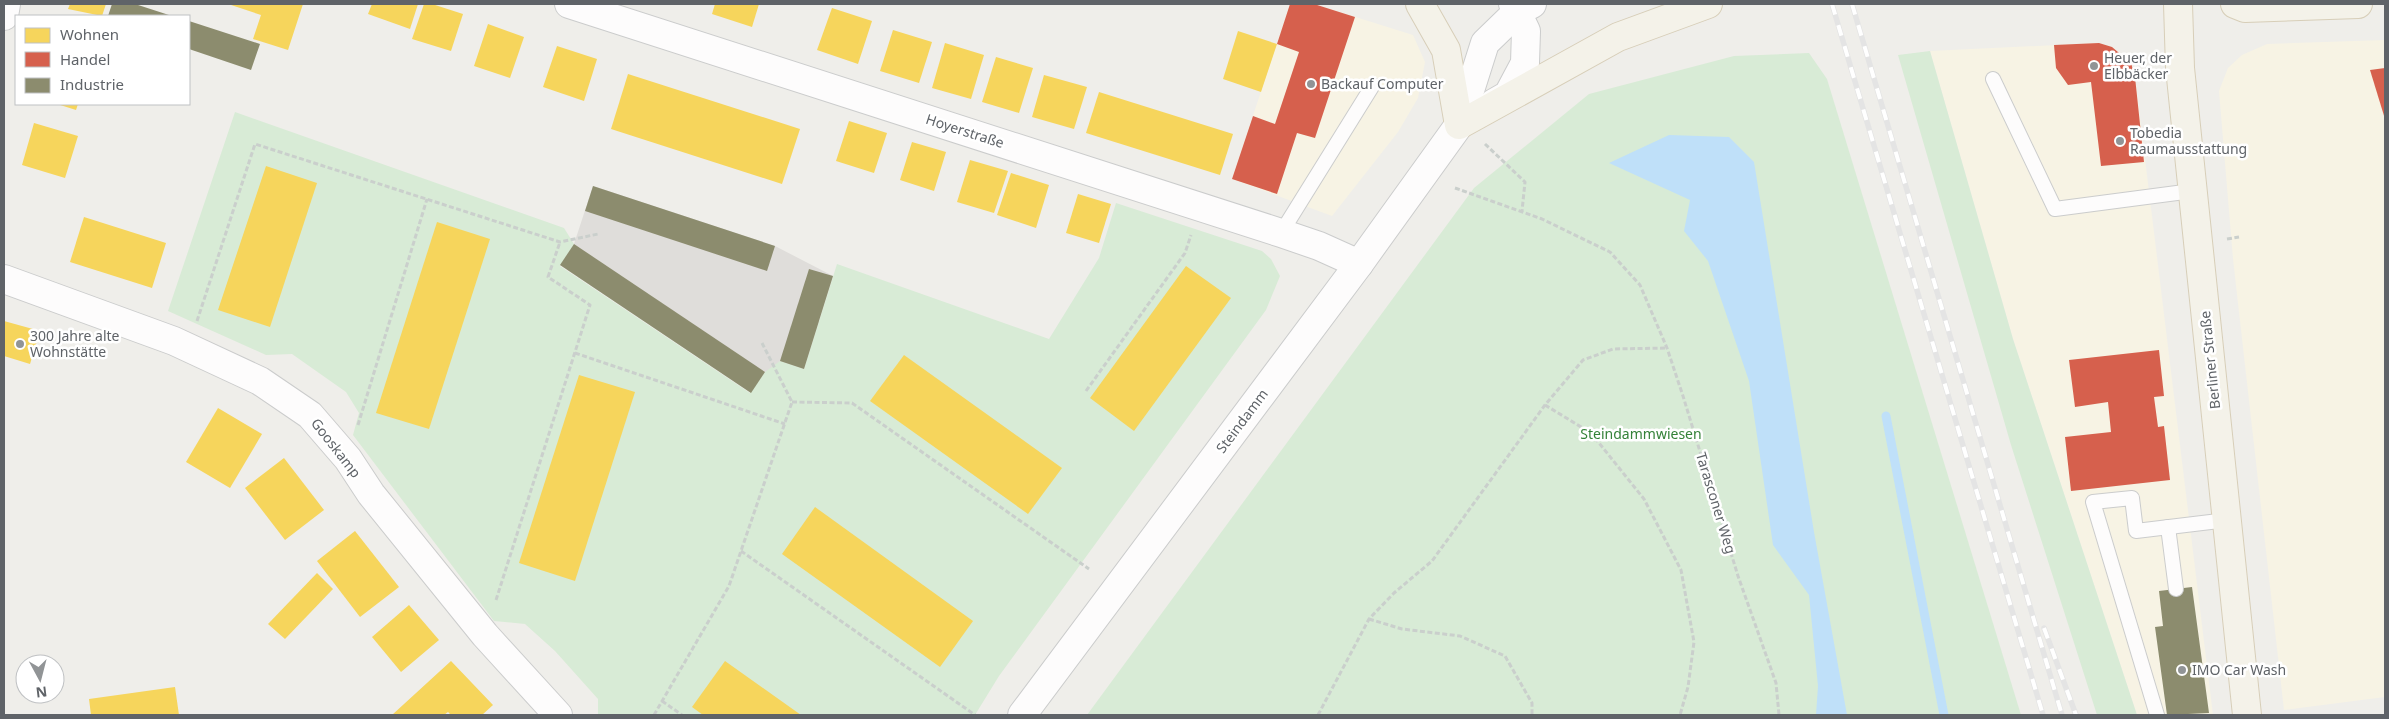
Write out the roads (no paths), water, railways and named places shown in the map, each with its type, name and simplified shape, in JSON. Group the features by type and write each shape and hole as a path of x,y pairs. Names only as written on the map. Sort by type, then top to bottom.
{"main road":[{"path":"1420,4 1446,50 1459,125 1618,37 1708,4"},
{"name":"Berliner Straße","path":"2178,4 2180,68 2247,715"},
{"path":"2235,4 2245,8 2358,4"}],"street":[{"path":"4,16 6,4"},
{"name":"Hoyerstraße","path":"569,4 1281,233 1318,246 1359,264"},
{"name":"Steindamm","path":"1459,125 1508,95 1525,63 1526,31 1521,6"},
{"name":"Steindamm","path":"1022,715 1359,264 1459,125 1485,43 1521,6"},
{"name":"Gooskamp","path":"4,279 188,348 260,382 310,414 348,459 370,494 485,635 558,715"}],"lane":[{"path":"1993,80 2055,209 2192,191"},
{"path":"1281,233 1373,85"},
{"path":"2157,715 2094,502 2132,498 2136,530 2227,520"},
{"path":"2168,527 2176,589"}],"water":[{"path":"1669,135 1729,137 1754,162 1814,532 1847,715 1816,715 1818,686 1809,595 1773,545 1749,381 1708,261 1684,231 1690,200 1609,163"}],"waterway":[{"path":"1886,416 1944,715"}],"railway":[{"path":"1832,4 2043,715"},
{"path":"1852,4 2062,715"},
{"path":"2044,628 2076,715"}],"place":[{"name":"Heuer, der Elbbäcker","path":"2094,66"},
{"name":"Backauf Computer","path":"1311,84"},
{"name":"Tobedia Raumausstattung","path":"2120,141"},
{"name":"300 Jahre alte Wohnstätte","path":"20,344"},
{"name":"IMO Car Wash","path":"2182,670"}],"park label":[{"name":"Steindammwiesen","path":"1641,434"}]}
